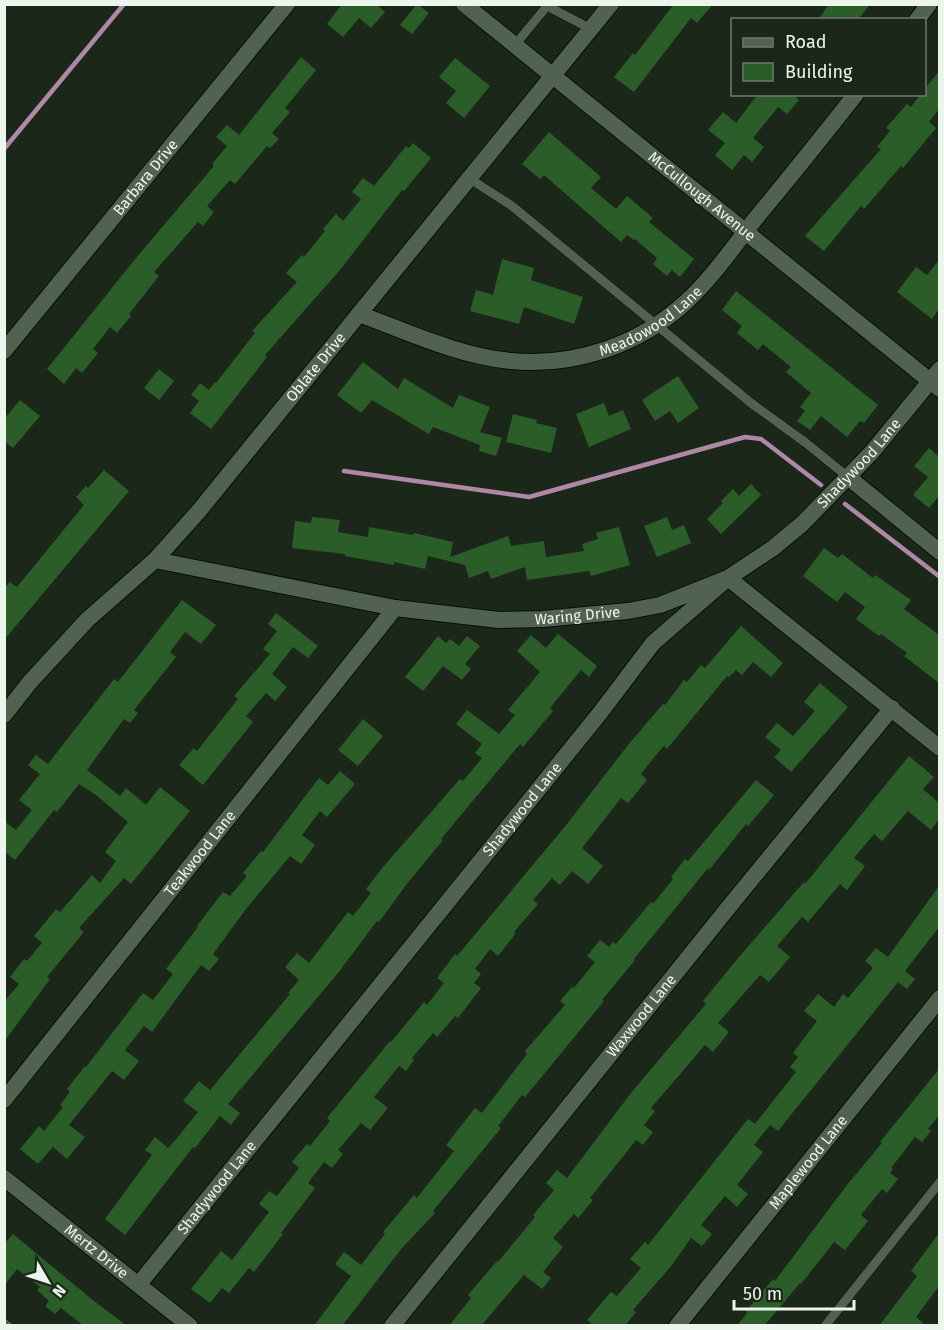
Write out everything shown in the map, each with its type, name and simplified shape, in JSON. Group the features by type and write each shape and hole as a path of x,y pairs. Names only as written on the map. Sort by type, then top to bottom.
{"street":[{"name":"Barbara Drive","path":"4,351 287,4"},
{"name":"McCullough Avenue","path":"464,4 745,232 936,380"},
{"name":"Oblate Drive","path":"4,715 30,682 87,620 155,560 198,512 611,4"},
{"path":"918,18 929,4"},
{"name":"Meadowood Lane","path":"359,314 464,351 487,357 535,362 570,358 605,350 627,341 657,324 687,302 854,96"},
{"name":"Shadywood Lane","path":"139,1284 600,712 653,643 728,578 773,548 802,525 872,452 936,380"},
{"path":"848,477 939,552"},
{"name":"Waring Drive","path":"155,560 396,608 500,620 543,619 628,611 660,605 728,578"},
{"path":"728,578 939,748"},
{"name":"Teakwood Lane","path":"4,1100 396,608"},
{"name":"Waxwood Lane","path":"392,1326 892,708"},
{"name":"Maplewood Lane","path":"677,1326 939,998"},
{"name":"Mertz Drive","path":"4,1178 190,1326"}],"lane":[{"path":"515,45 546,5 591,29"},
{"path":"470,179 512,206 752,404 848,477"},
{"path":"825,1326 939,1182"}],"building":[{"path":"342,4 376,4 385,12 371,28 359,18 343,37 327,24"},
{"path":"417,4 429,13 412,34 400,25"},
{"path":"674,4 713,4 697,23 691,18 634,92 614,77 633,53 635,55"},
{"path":"829,4 870,4 860,18 819,18"},
{"path":"301,57 316,70 285,108 290,112 272,133 279,139 270,148 267,146 235,184 230,180 207,206 214,212 203,226 198,222 154,272 159,276 129,314 131,316 117,333 110,327 93,349 98,353 82,373 76,368 64,384 47,369 214,166 212,164 227,146 216,137 227,125 239,135"},
{"path":"455,58 490,86 464,118 446,103 456,91 439,77"},
{"path":"939,71 939,109 929,122 936,128 903,168 901,166 864,209 861,206 824,251 805,236 881,149 877,147 890,131 886,128 907,104 911,107 919,96 926,96 926,87"},
{"path":"756,96 794,96 799,100 787,114 778,107 753,138 764,147 752,162 744,155 732,170 715,155 725,143 708,130 723,112 736,123"},
{"path":"549,132 601,177 591,188 616,209 627,196 653,218 649,222 694,259 680,277 672,270 667,276 653,264 657,258 635,239 627,235 621,242 544,175 540,179 522,164"},
{"path":"413,143 431,158 404,191 402,190 340,270 265,355 267,357 211,429 190,413 199,401 191,395 200,383 209,390 216,383 255,333 252,331 297,282 286,273 302,255 304,257 336,214 343,221 361,199 352,192 363,178 374,186 406,146 409,148"},
{"path":"502,259 534,268 531,280 583,297 574,324 524,307 519,324 470,311 476,290 493,295"},
{"path":"939,260 939,309 932,319 897,292 916,267 927,275"},
{"path":"736,291 878,405 864,423 860,421 847,437 821,416 810,430 797,421 805,411 800,407 811,393 786,372 791,367 763,344 758,350 737,333 742,326 722,310"},
{"path":"363,362 398,389 404,378 453,408 459,395 490,407 480,432 502,438 496,456 479,451 480,445 433,427 429,434 372,400 361,413 337,395"},
{"path":"159,369 174,381 159,400 144,388"},
{"path":"678,376 699,408 678,423 670,411 655,421 642,400"},
{"path":"20,400 40,416 13,448 4,441 4,419"},
{"path":"604,403 609,416 623,410 631,429 589,447 576,414"},
{"path":"513,414 557,428 551,453 506,442"},
{"path":"929,448 939,457 939,496 929,508 913,495 928,477 914,466"},
{"path":"104,470 129,491 4,640 4,588 10,582 17,587 84,505 76,497 86,486 88,488"},
{"path":"751,484 761,495 721,534 707,519 733,489 739,496"},
{"path":"312,517 340,520 338,532 368,537 369,527 413,535 414,533 453,542 450,557 508,536 511,546 544,541 546,557 584,551 582,544 598,539 596,533 619,527 630,565 591,576 589,571 527,580 525,567 491,579 488,571 469,578 465,565 428,556 425,569 394,562 394,565 345,556 345,554 292,548 295,521 311,523"},
{"path":"667,517 672,530 684,525 691,543 657,557 644,526"},
{"path":"824,548 838,558 842,554 873,578 875,575 911,600 904,609 939,635 939,683 904,656 907,653 856,619 865,607 845,592 837,602 803,576"},
{"path":"182,600 216,625 201,644 185,632 170,652 176,657 134,710 138,713 130,723 124,719 87,770 120,796 126,788 146,805 160,787 190,811 131,884 124,878 79,928 84,932 47,977 50,979 4,1042 4,1002 19,984 10,977 24,959 27,961 42,943 34,936 56,909 60,912 92,875 100,883 116,861 105,852 128,822 79,784 57,812 54,810 15,860 4,851 4,821 16,830 32,810 19,800 40,774 28,765 36,755 48,764 114,679 118,682"},
{"path":"276,613 318,646 308,658 293,647 272,674 287,687 275,701 266,693 246,716 253,722 203,785 179,765 194,748 197,751 238,699 234,696 270,654 263,649 277,631 268,624"},
{"path":"741,626 783,663 771,677 753,662 742,675 736,670 729,677 727,676 667,749 664,746 656,755 641,774 647,780 628,803 621,798 582,848 603,866 588,884 572,871 560,885 552,878 533,900 538,904 514,932 516,933 498,956 490,949 475,969 481,974 474,983 481,988 458,1018 455,1016 437,1037 433,1033 412,1058 414,1060 406,1071 399,1066 374,1097 388,1108 370,1130 361,1123 338,1150 343,1154 332,1168 324,1162 308,1183 315,1188 254,1272 249,1268 229,1293 222,1288 210,1303 191,1289 221,1251 232,1260 269,1212 259,1204 269,1191 277,1196 299,1168 292,1162 307,1144 310,1146 330,1121 327,1118 390,1041 424,1002 427,1005 444,983 437,978 455,954 457,956 567,824 663,704 665,705 684,680 687,682 701,665 705,668"},
{"path":"558,634 597,666 589,677 581,670 550,708 553,711 523,747 520,744 441,839 443,840 379,922 377,921 338,973 228,1104 240,1113 231,1125 220,1116 125,1235 105,1219 152,1155 145,1150 155,1137 168,1148 178,1137 198,1112 183,1101 199,1081 210,1090 290,994 288,993 299,980 285,967 297,953 309,963 348,912 353,916 371,893 366,889 383,867 460,779 463,781 482,758 475,753 482,744 456,724 467,710 499,734 515,715 508,710 540,672 517,651 531,635 546,648"},
{"path":"438,636 446,643 450,639 459,646 467,636 480,646 465,664 471,669 462,680 443,666 423,691 405,677"},
{"path":"820,683 848,707 791,772 774,757 781,750 765,737 777,723 793,736 815,711 804,702"},
{"path":"363,719 383,736 358,766 338,750"},
{"path":"909,756 934,777 923,789 939,803 939,819 931,830 908,811 882,841 874,834 854,858 865,866 847,890 840,884 808,922 802,917 777,946 790,957 769,982 760,975 718,1023 729,1032 713,1052 705,1045 651,1108 655,1111 644,1125 653,1132 643,1145 636,1140 590,1198 593,1200 578,1218 574,1214 553,1238 563,1247 543,1272 551,1278 542,1289 524,1275 481,1326 449,1326 471,1298 468,1295 535,1217 533,1215 554,1190 546,1183 557,1170 567,1178 631,1093 706,1004 703,1001 804,882 805,884"},
{"path":"340,771 355,784 327,817 320,811 302,835 315,845 301,864 290,856 246,909 213,954 219,959 209,971 201,965 152,1032 144,1026 125,1050 139,1061 124,1080 112,1071 69,1125 85,1137 67,1159 53,1147 38,1164 20,1149 39,1126 44,1131 63,1107 60,1105 70,1092 67,1089 143,993 153,1000 173,974 166,969 197,926 223,892 230,896 247,876 243,873 261,851 263,852 319,778 328,785"},
{"path":"756,780 774,795 748,826 746,824 709,870 708,868 525,1097 522,1095 498,1126 501,1128 433,1211 435,1213 402,1248 342,1326 314,1326 351,1276 335,1264 344,1252 361,1265 385,1234 383,1232 414,1195 417,1198 454,1151 446,1145 475,1108 482,1113 527,1054 525,1051 565,1005 560,1001 595,962 587,956 600,940 609,947 613,942 616,944 651,902 653,904 673,879 671,877 685,859 688,861"},
{"path":"939,886 939,927 905,971 915,979 907,989 898,982 778,1131 770,1125 754,1145 763,1152 737,1185 748,1194 737,1207 725,1196 701,1225 712,1234 702,1246 691,1238 672,1265 633,1310 636,1312 625,1326 594,1326 587,1320 611,1292 617,1296 641,1268 630,1259 645,1242 648,1245 748,1119 755,1124 796,1072 790,1067 798,1057 793,1053 817,1021 804,1011 818,994 834,1007 843,994 848,998 873,968 865,961 876,948 888,957"},
{"path":"939,1069 939,1115 928,1129 931,1131 922,1142 915,1137 891,1168 893,1169 890,1173 898,1179 887,1193 882,1189 861,1215 868,1221 845,1250 834,1242 764,1326 737,1326 747,1313 746,1311 773,1279 775,1281 847,1185 882,1143 880,1142"},
{"path":"939,1233 939,1286 916,1317 926,1326 879,1326 917,1276 911,1271"},
{"path":"13,1234 127,1326 84,1326 61,1308 55,1314 45,1306 49,1301 37,1290 40,1287 17,1269 4,1286 4,1244"}],"waterway":[{"path":"4,149 124,4"},
{"path":"344,471 529,497 745,437 761,439 821,485"},
{"path":"845,504 940,577"}]}
